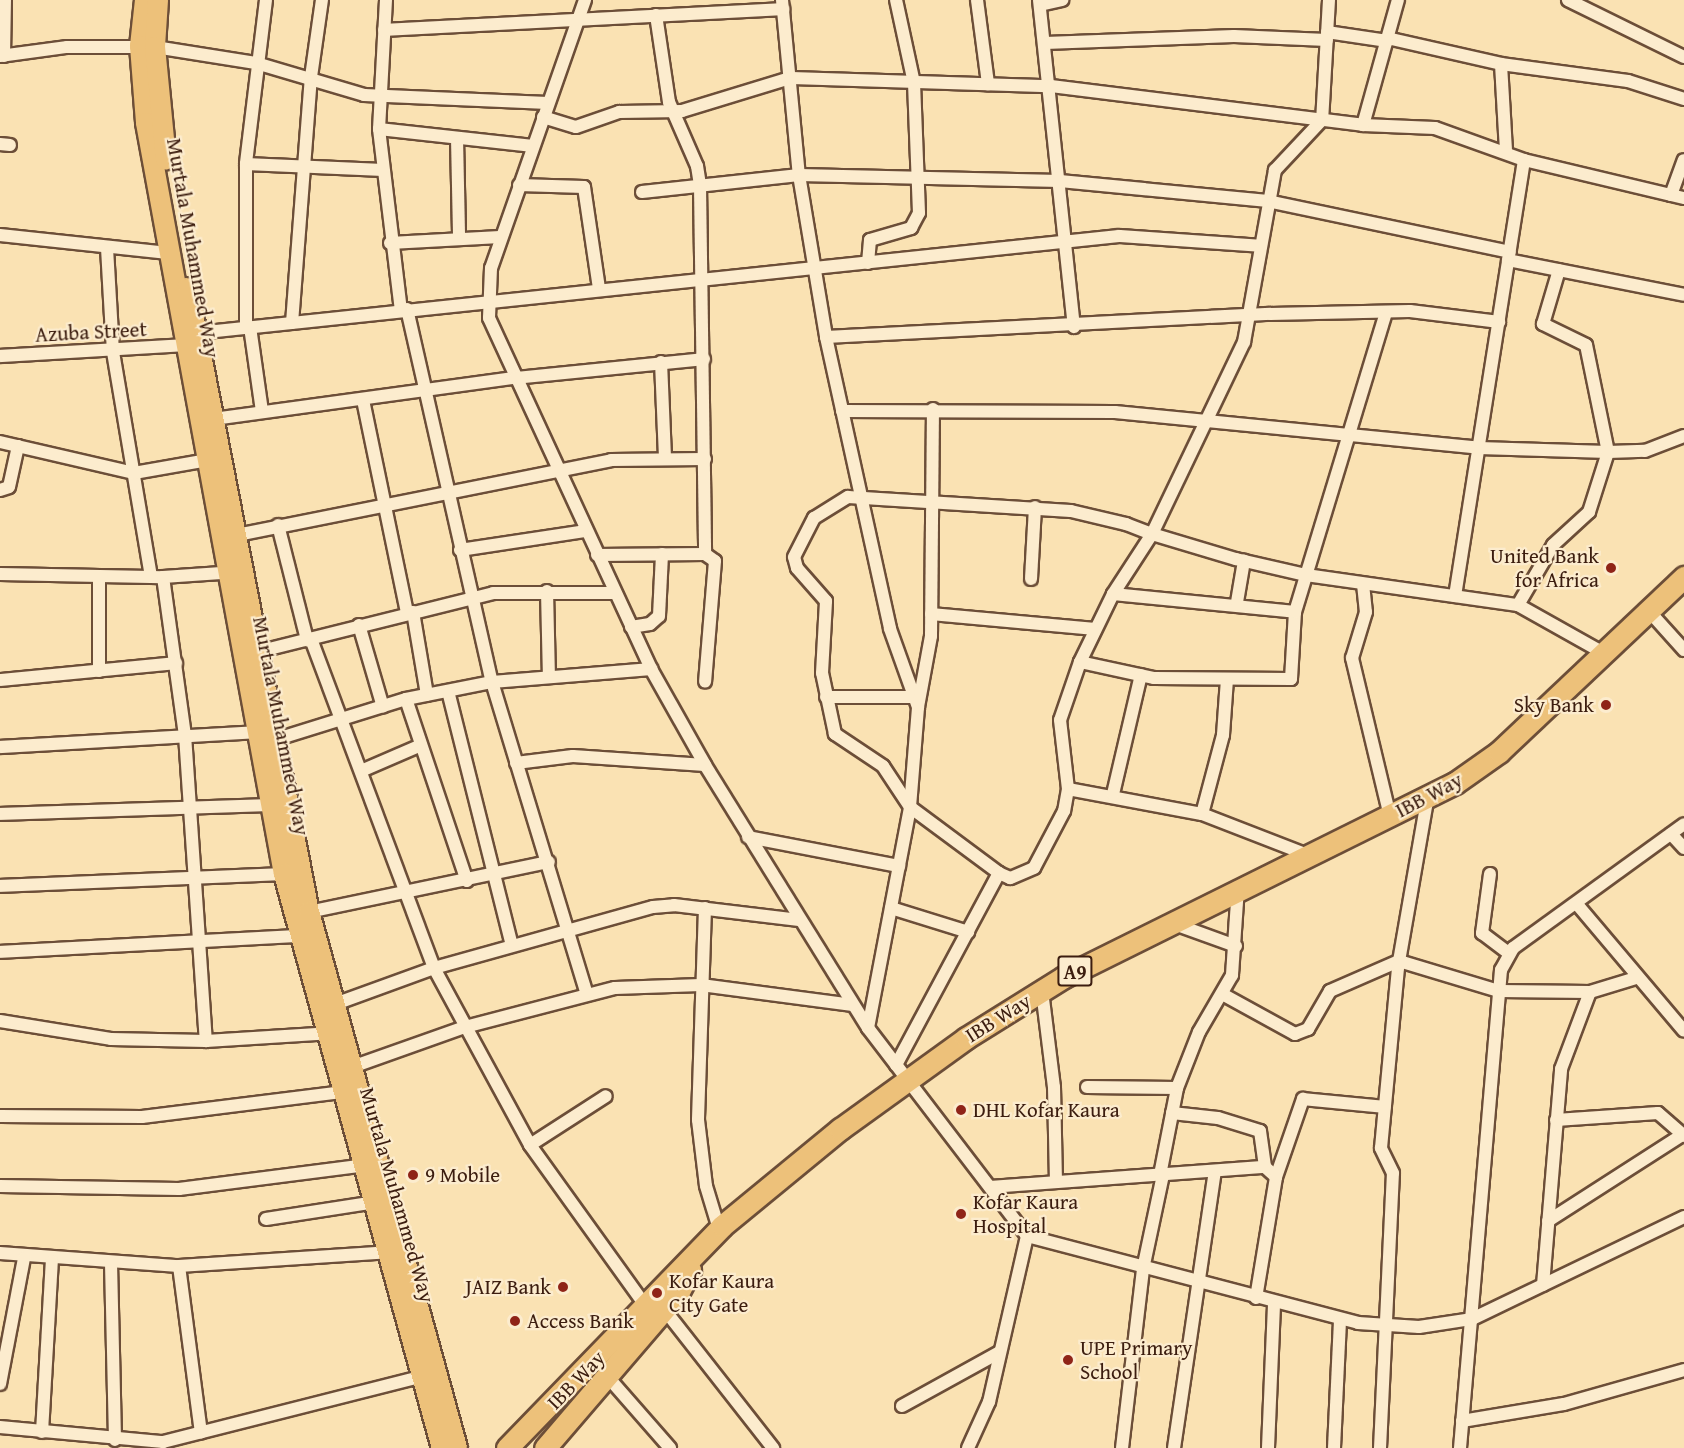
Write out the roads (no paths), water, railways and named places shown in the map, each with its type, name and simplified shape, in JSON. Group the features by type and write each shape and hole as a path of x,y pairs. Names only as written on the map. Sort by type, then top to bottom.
{"highway":[{"name":"IBB Way","path":"512,1446 655,1307 702,1246 719,1229 902,1072 1168,922 1305,854 1427,800 1499,752 1600,651 1684,577"},
{"path":"545,1448 607,1376 655,1307"}],"main road":[{"name":"Murtala Muhammed Way","path":"145,0 146,123 168,253 214,419 237,535 235,572 266,736 309,912 335,1004 334,1033 343,1092 366,1165 442,1448"},
{"name":"Murtala Muhammed Way","path":"158,0 147,46 208,460 257,652 272,805 284,874 300,936 334,1033 352,1067 457,1448"}],"street":[{"path":"4,0 2,56 67,47 147,46 256,63 378,96 548,104"},
{"path":"262,411 248,328 246,164 256,63 266,0"},
{"path":"292,323 311,77 322,0"},
{"path":"386,0 378,96 390,243 446,493 492,682 549,862 566,929 586,992"},
{"path":"585,0 500,237 487,300 489,318 557,472 651,669 705,765 868,1028 1027,1236 1143,1269 1340,1318 1385,1325 1419,1327 1472,1319 1684,1218"},
{"path":"868,263 870,240 916,222 918,175 914,83 896,0"},
{"path":"977,0 988,84"},
{"path":"1062,0 1039,3 1051,86 1074,327"},
{"path":"1329,0 1322,120 1275,170 1268,201 1251,315 1244,342 1205,419 1152,534 1113,594 1080,662 1058,735 1068,789 1064,811 1034,868 1010,878 999,873 910,807 883,766 835,734 826,697 826,602 796,568 794,557 823,510 859,496 1035,507 1152,534 1244,561 1306,575 1518,605 1600,651"},
{"path":"1363,125 1398,0"},
{"path":"1568,0 1684,57"},
{"path":"384,30 656,15 783,5 799,175 826,337 859,496 890,629 916,702"},
{"path":"656,15 673,111 700,186 705,554 716,566 705,682"},
{"path":"1045,43 1234,36 1327,36 1387,40 1501,64 1628,81 1684,99"},
{"path":"1501,64 1506,152"},
{"path":"543,117 576,127 620,112 673,111 722,102 790,78 1051,86 1363,125 1444,130 1524,160 1678,197 1684,160"},
{"path":"379,129 533,146"},
{"path":"457,138 459,237"},
{"path":"1455,596 1524,160"},
{"path":"246,164 305,169 383,170"},
{"path":"642,192 799,175 918,175 1060,180 1268,201 1509,256 1559,270 1684,294"},
{"path":"519,185 584,187 599,289"},
{"path":"0,235 168,253"},
{"name":"Azuba Street","path":"0,356 113,352 248,328 487,300 701,281 1119,236 1261,246"},
{"path":"390,243 459,237 500,237"},
{"path":"107,248 113,352 134,473 177,663 192,812 198,945 206,1041"},
{"path":"1518,605 1553,545 1590,512 1608,452 1586,345 1543,324 1559,270"},
{"path":"826,337 1074,327 1251,315 1386,312 1499,322"},
{"path":"1080,662 1141,675 1291,679 1295,612 1386,312"},
{"path":"214,419 262,411 423,393 515,378 704,359"},
{"path":"661,362 665,458"},
{"path":"363,400 427,695"},
{"path":"842,411 933,409 1115,412 1205,419 1348,436 1479,448 1608,452 1645,451 1684,436"},
{"path":"868,1028 910,807 916,702 931,615 930,500 933,409"},
{"path":"0,442 134,473 208,460"},
{"path":"0,490 9,487 18,446"},
{"path":"237,535 278,525 557,472 611,459 705,459"},
{"path":"1031,579 1035,507"},
{"path":"278,525 309,640 342,719 434,968 465,1027 530,1145 655,1307 773,1448"},
{"path":"460,550 585,531"},
{"path":"631,627 650,624 659,616 662,554"},
{"path":"597,555 705,554"},
{"path":"1237,602 1244,561"},
{"path":"0,574 157,577 235,572"},
{"path":"99,577 99,671"},
{"path":"1363,584 1366,612 1352,658 1390,816"},
{"path":"257,652 472,598 547,591 615,593"},
{"path":"547,591 549,676"},
{"path":"1113,594 1237,602 1295,612"},
{"path":"1648,610 1684,650"},
{"path":"931,615 1095,629"},
{"path":"359,625 383,706"},
{"path":"0,680 177,663"},
{"path":"0,747 185,735 266,736 342,719 406,699 492,682 651,669"},
{"path":"1113,794 1141,675"},
{"path":"1202,814 1223,735 1227,679"},
{"path":"448,691 512,945"},
{"path":"826,697 916,702"},
{"path":"406,699 467,881"},
{"path":"361,771 421,745"},
{"path":"516,763 566,756 705,765"},
{"path":"1068,789 1113,794 1202,814 1305,854"},
{"path":"1380,1448 1393,1173 1381,1148 1399,961 1427,800"},
{"path":"0,814 192,812 272,805"},
{"path":"1460,1448 1499,991 1509,953 1684,824"},
{"path":"1671,834 1684,848"},
{"path":"748,837 804,843 899,866"},
{"path":"309,912 496,876 549,862"},
{"path":"902,1072 968,932 999,873"},
{"path":"0,886 196,881 284,874"},
{"path":"1490,874 1482,933 1509,953"},
{"path":"1122,1448 1143,1269 1177,1088 1199,1032 1224,995 1236,945 1238,887"},
{"path":"1576,903 1636,978 1684,1031"},
{"path":"335,1004 434,968 566,929 653,907 705,908 799,920"},
{"path":"705,908 698,1120 706,1186 719,1229"},
{"path":"891,908 968,932"},
{"path":"1168,922 1236,945"},
{"path":"0,952 198,945 300,936"},
{"path":"1224,995 1266,1021 1302,1033 1330,991 1399,961 1499,991 1590,992 1636,978"},
{"path":"352,1067 465,1027 586,992 701,985 853,1005"},
{"path":"1042,991 1054,1087 1056,1182"},
{"path":"1543,1284 1561,1069 1590,992"},
{"path":"0,1020 111,1039 206,1041 334,1033"},
{"path":"1088,1087 1177,1088"},
{"path":"0,1116 142,1118 343,1092"},
{"path":"530,1145 606,1096"},
{"path":"1256,1298 1276,1177 1303,1099 1384,1107"},
{"path":"1172,1113 1218,1118 1260,1131 1265,1167 1276,1177"},
{"path":"1548,1221 1683,1135 1658,1113 1556,1120"},
{"path":"0,1186 179,1189 366,1165"},
{"path":"990,1187 1265,1167"},
{"path":"1174,1448 1194,1282 1215,1171"},
{"path":"266,1219 376,1202"},
{"path":"968,1448 989,1402 1027,1236"},
{"path":"0,1253 52,1261 179,1266 388,1252"},
{"path":"0,1384 4,1336 24,1258"},
{"path":"42,1432 52,1261"},
{"path":"111,1263 115,1440"},
{"path":"179,1266 201,1433"},
{"path":"1268,1448 1274,1302"},
{"path":"1334,1448 1340,1318"},
{"path":"902,1406 1000,1352"},
{"path":"1462,1421 1564,1404 1684,1370"},
{"path":"0,1428 115,1440 163,1442 423,1376"},
{"path":"607,1376 670,1448"}],"place":[{"name":"United Bank for Africa","path":"1611,568"},
{"name":"Sky Bank","path":"1606,705"},
{"name":"DHL Kofar Kaura","path":"961,1110"},
{"name":"9 Mobile","path":"413,1175"},
{"name":"Kofar Kaura Hospital","path":"961,1214"},
{"name":"JAIZ Bank","path":"563,1287"},
{"name":"Kofar Kaura City Gate","path":"657,1293"},
{"name":"Access Bank","path":"515,1321"},
{"name":"UPE Primary School","path":"1068,1360"}]}
